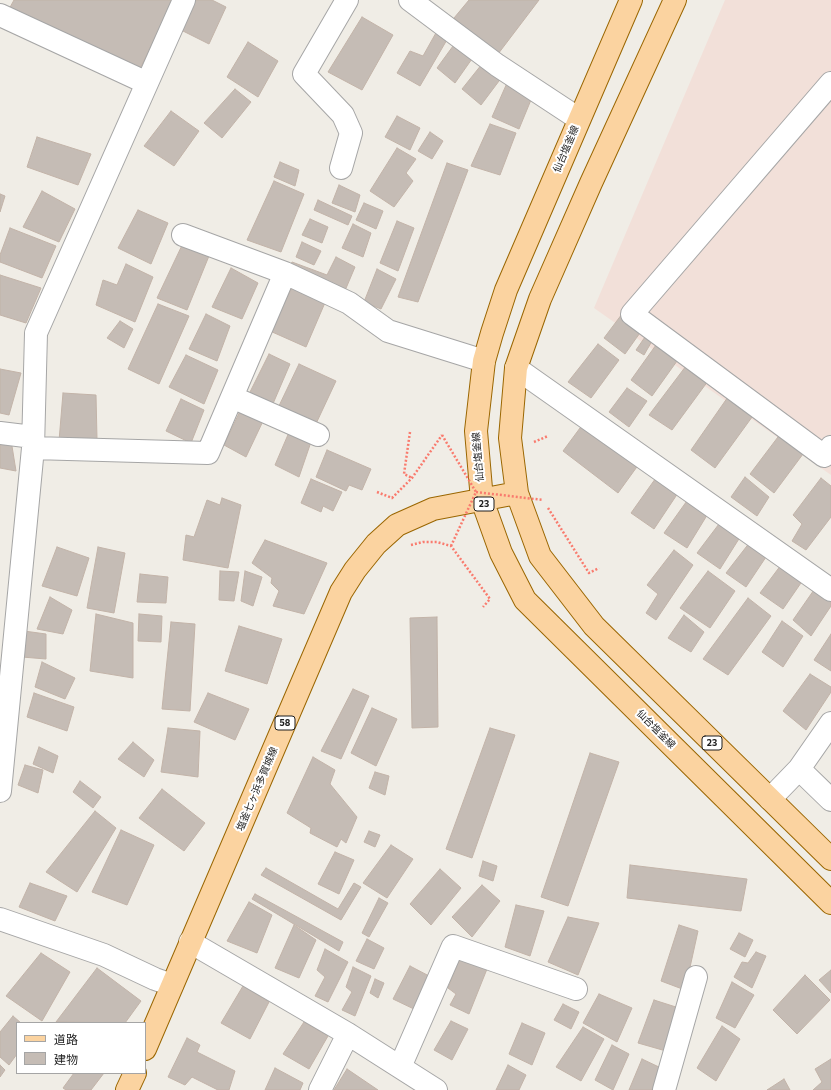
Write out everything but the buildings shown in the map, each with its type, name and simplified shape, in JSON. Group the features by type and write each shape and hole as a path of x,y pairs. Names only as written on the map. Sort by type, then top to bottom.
{"main road":[{"name":"仙台塩釜線","path":"631,0 506,290 484,361 476,431 479,496 501,553 525,600 831,903"},
{"name":"23","path":"675,0 594,176 547,285 516,368 510,438 517,493 540,556 594,626 831,859"},
{"name":"塩釜七ヶ浜多賀城線","path":"146,1047 341,592 355,570 376,544 397,525 433,509 479,496 517,493"},
{"path":"128,1090 135,1074"}],"street":[{"path":"0,791 7,645 33,443 36,332 184,0"},
{"path":"341,168 351,133 343,115 304,74 347,0"},
{"path":"410,0 498,65 579,119"},
{"path":"0,15 147,83"},
{"path":"831,83 632,314 824,456 831,447"},
{"path":"183,235 285,273 349,303 388,331 484,361"},
{"path":"0,433 33,443 208,453 285,273"},
{"path":"516,368 831,590"},
{"path":"232,397 318,435"},
{"path":"770,799 799,769 831,723"},
{"path":"799,769 831,800"},
{"path":"0,919 104,954 154,979 172,985"},
{"path":"190,942 348,1034 436,1090"},
{"path":"400,1067 453,946 576,989"},
{"path":"664,1090 696,977"},
{"path":"320,1090 348,1034"}],"path":[{"path":"410,432 404,474 412,478"},
{"path":"377,492 392,498 412,478 442,435 479,496"},
{"path":"531,443 548,436"},
{"path":"479,496 543,500 589,573 599,568"},
{"path":"451,546 479,496"},
{"path":"406,549 423,542 437,542 451,546 490,599 483,607"}],"shaded area":[{"path":"725,0 831,0 831,475 594,308"}]}
